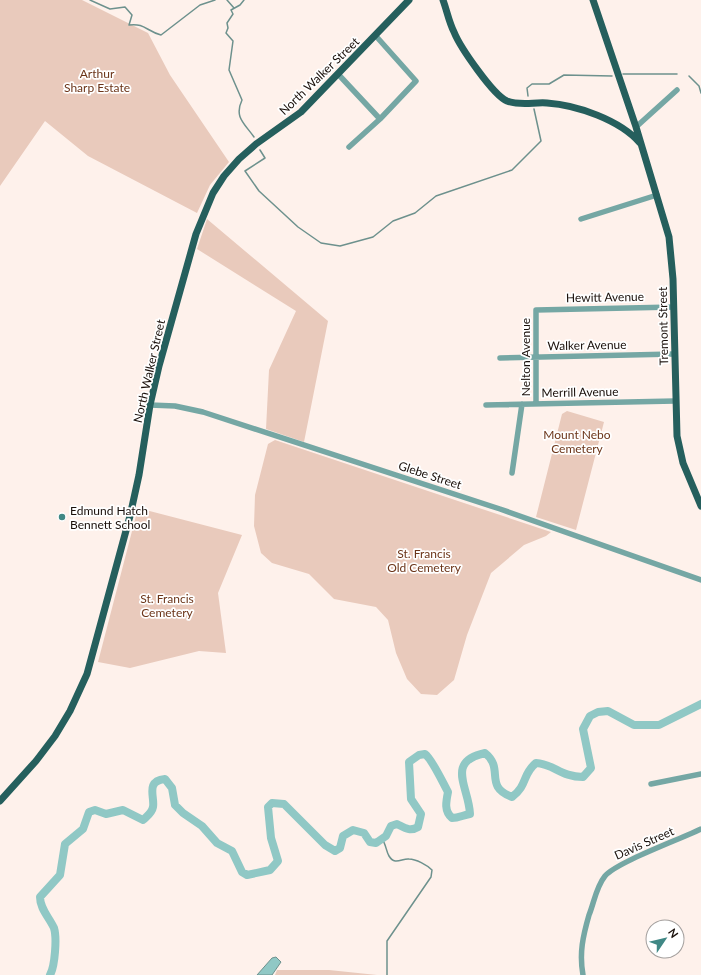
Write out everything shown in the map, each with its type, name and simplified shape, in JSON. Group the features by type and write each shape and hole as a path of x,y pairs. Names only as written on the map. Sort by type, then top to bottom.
{"main road":[{"name":"North Walker Street","path":"0,801 36,762 55,736 70,711 87,674 130,516 139,475 150,405 196,234 212,193 239,158 296,116 376,36 409,0"},
{"path":"443,0 458,41 491,87 502,99 515,103 552,104 581,110 622,127 642,145"},
{"name":"Tremont Street","path":"593,0 642,145 657,195 670,248 674,307 676,426 680,452 686,471 701,506"}],"street":[{"path":"349,147 416,81 376,36"},
{"path":"338,74 380,118"},
{"path":"636,127 677,90"},
{"path":"581,218 657,195"},
{"name":"Hewitt Avenue","path":"536,310 674,307"},
{"name":"Nelton Avenue","path":"536,310 536,404"},
{"name":"Walker Avenue","path":"500,358 674,354"},
{"name":"Merrill Avenue","path":"486,405 675,401"},
{"path":"512,474 522,404"},
{"name":"Glebe Street","path":"150,405 175,406 203,412 498,508 701,580"},
{"path":"651,784 701,774"},
{"name":"Davis Street","path":"583,975 580,957 583,936 599,886 606,876 621,865 701,829"}],"green space":[{"name":"Arthur Sharp Estate","path":"0,0 82,0 148,33 170,75 229,162 210,185 197,213 88,156 45,121 0,186"},
{"path":"207,219 328,321 304,442 266,429 269,370 296,311 197,249"},
{"name":"Mount Nebo Cemetery","path":"567,411 604,422 576,530 536,517 562,414"},
{"name":"St. Francis Old Cemetery","path":"275,440 551,532 546,536 524,545 491,573 467,635 454,680 437,695 421,694 407,679 396,653 388,620 376,607 334,599 309,574 272,563 261,553 254,526 255,495 268,444"},
{"name":"St. Francis Cemetery","path":"138,508 242,535 218,593 226,653 199,651 130,668 98,662"},
{"path":"277,970 329,970 377,975 275,975"}],"water":[{"path":"276,957 281,962 272,975 257,975 272,958"}],"waterway":[{"path":"90,0 110,9 125,7 132,15 129,25 139,25 161,35 200,5 215,0"},
{"path":"227,0 234,8"},
{"path":"244,0 240,5 231,10 233,14 227,23 228,28 226,33 233,41 229,70 242,100 239,111 241,120 254,137"},
{"path":"623,74 677,74"},
{"path":"528,96 527,88 532,84 549,84 564,75 612,76"},
{"path":"689,76 699,86 701,93"},
{"path":"260,150 265,158 245,171 259,191 298,227 321,243 340,246 373,237 393,221 415,213 436,196 512,170 541,141 534,109"},
{"path":"50,975 54,959 55,933 54,928 41,905 40,897 60,875 65,844 83,829 89,812 95,810 106,814 123,810 143,820 152,809 152,790 155,783 159,780 165,779 172,788 175,805 183,813 202,826 217,843 232,851 242,872 247,875 270,870 278,861 271,838 268,807 272,803 284,804 325,845 335,851 340,848 343,836 353,830 364,833 370,842 376,843 386,836 391,826 397,824 410,829 418,827 421,814 411,799 409,762 419,755 425,754 434,766 448,792 446,803 449,815 452,818 457,818 470,814 462,777 462,769 473,757 485,753 491,759 494,765 498,788 503,793 512,797 521,788 529,771 536,763 548,766 569,775 583,777 591,768 583,729 590,716 598,712 608,711 634,725 659,725 701,704"},
{"path":"382,839 389,856 394,861 412,859 424,864 432,870 431,877 387,941 387,975"}],"place":[{"name":"Edmund Hatch Bennett School","path":"62,517"}]}
